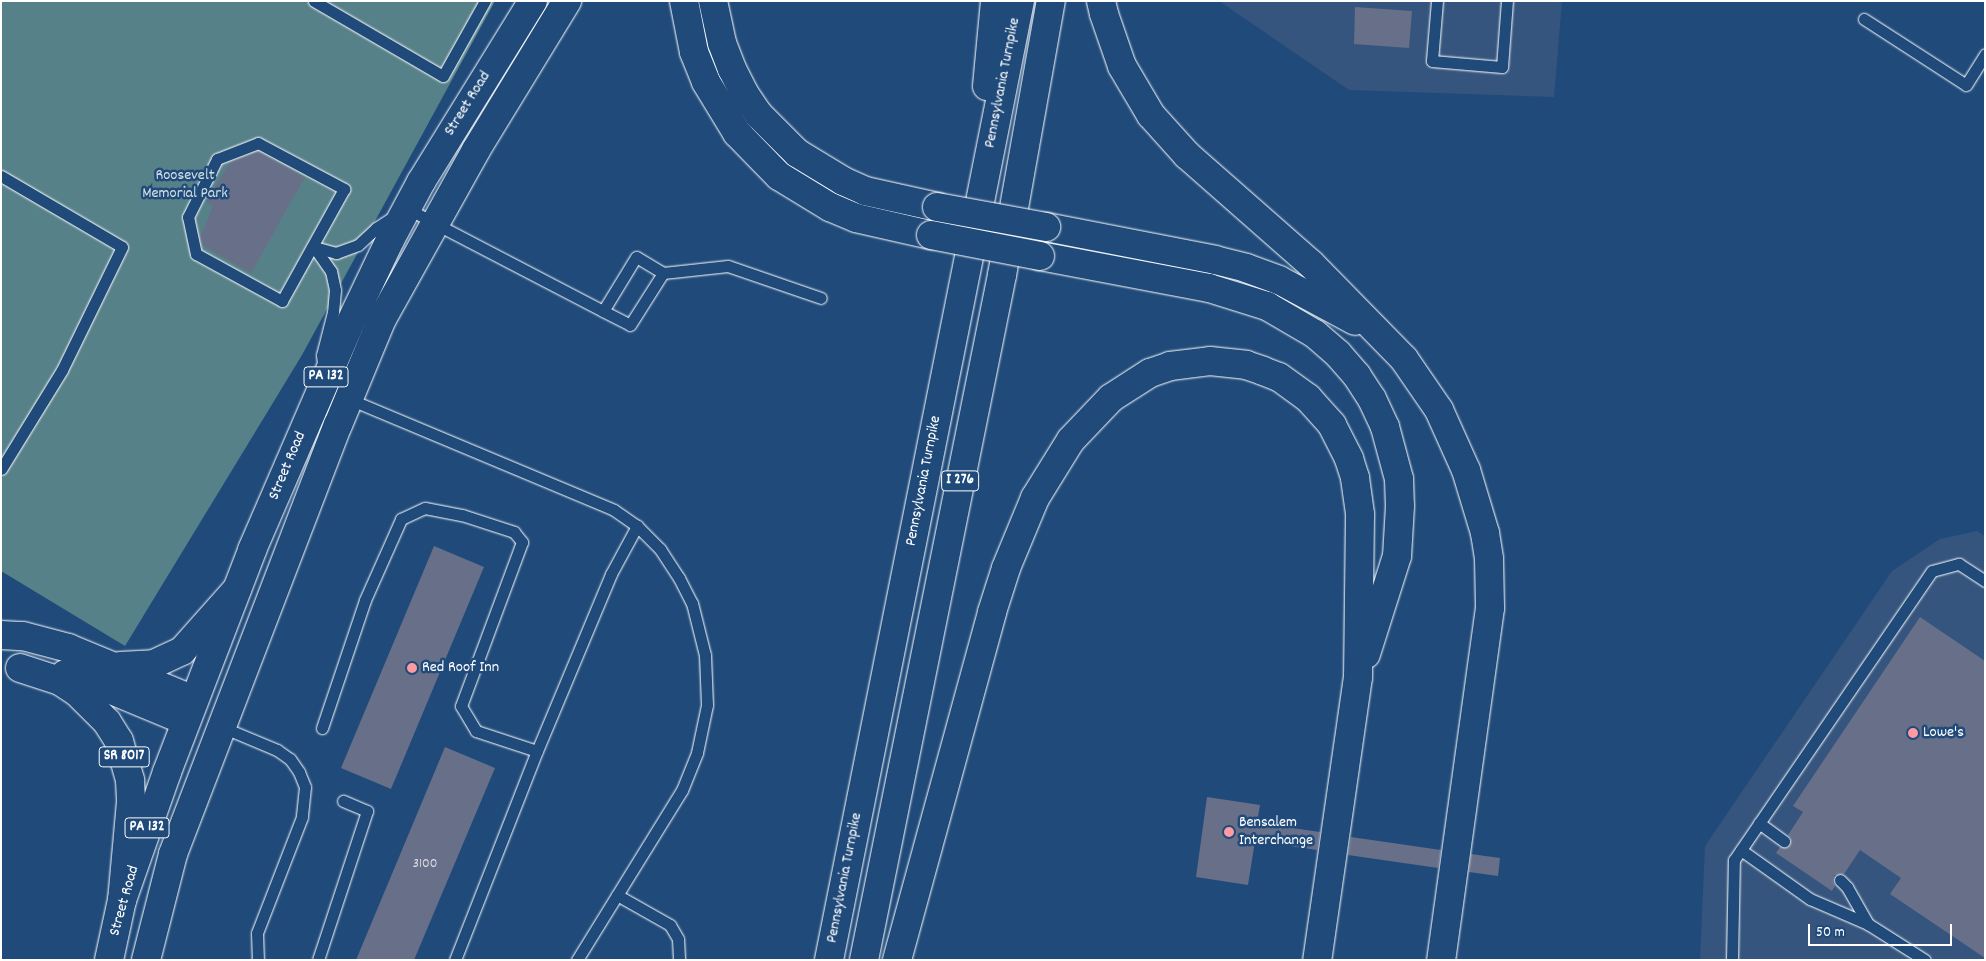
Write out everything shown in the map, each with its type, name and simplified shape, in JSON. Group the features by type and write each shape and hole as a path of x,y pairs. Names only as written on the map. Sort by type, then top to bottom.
{"main road":[{"name":"Street Road","path":"109,960 122,900 190,710 237,589 347,330 407,208 467,105 533,1"},
{"name":"Street Road","path":"146,960 173,854 349,399 382,320 476,150 567,1"},
{"path":"684,1 694,52 706,82 737,133 779,176 830,207 856,218 931,235 1209,288 1260,304 1315,334 1338,354 1357,376 1372,399 1385,426 1399,479 1400,506 1397,556 1358,677"},
{"path":"713,1 722,43 744,93 759,115 797,153 843,181 865,190 937,207 1215,260 1246,268 1306,293 1384,337"},
{"path":"970,251 995,1"},
{"name":"Pennsylvania Turnpike","path":"829,960 1020,1"},
{"name":"Pennsylvania Turnpike","path":"864,960 1002,275 1051,1"},
{"path":"1101,1 1122,66 1151,115 1187,155 1311,264 1384,337 1423,384 1452,436 1476,500 1489,559 1489,631 1441,959"},
{"path":"897,960 992,612 1020,530 1052,468 1071,440 1091,417 1130,384 1150,373 1170,366 1210,361 1246,365 1278,377 1308,398 1332,425 1349,458 1358,497 1358,677 1317,960"},
{"path":"109,665 140,666 169,659 193,640 237,589"},
{"path":"1,635 46,640 109,665 222,727"},
{"path":"11,667 50,671 85,679 190,710"},
{"name":"SR 8017","path":"11,667 60,680 77,692 107,722 119,741 130,780 131,802 122,900"}],"lane":[{"path":"314,1 443,76 485,1"},
{"path":"1438,1 1432,62 1502,67 1507,1"},
{"path":"1864,18 1966,85 1985,55"},
{"path":"258,142 344,189 314,247 282,301 196,254 188,217 217,159 258,142"},
{"path":"1,176 122,248 62,370 1,468"},
{"path":"314,247 336,253 358,245 376,228 407,208 630,325 663,273"},
{"path":"314,247 331,270 335,290 333,312 322,355 324,383"},
{"path":"603,311 636,257 663,273 728,266 821,298"},
{"path":"349,399 614,510 637,526 660,549 679,578 692,603 705,655 706,705 697,754 682,790 577,960"},
{"path":"322,728 365,600 401,519 425,508 462,515 514,532 522,542 461,706 476,731 537,751"},
{"path":"455,960 537,751 611,574 637,526"},
{"path":"1732,960 1734,860 1932,571 1959,564 1985,581"},
{"path":"222,727 284,754 300,772 305,786 302,817 257,933 258,960"},
{"path":"318,960 367,811 343,801"},
{"path":"1759,823 1784,841"},
{"path":"1741,850 1810,899 1868,924 1925,960"},
{"path":"1840,880 1847,887 1868,924"},
{"path":"617,895 670,925 678,939 679,960"}],"shaded area":[{"path":"1219,1 1562,1 1554,97 1349,90"},
{"path":"1977,531 1985,536 1985,960 1700,960 1705,846 1892,571 1940,539"}],"green space":[{"name":"Roosevelt Memorial Park","path":"1,1 495,1 302,355 125,646 1,571"}],"building":[{"path":"1355,7 1412,11 1409,48 1354,44"},
{"path":"258,151 305,177 251,273 202,245 200,238 213,206 206,202 231,161"},
{"name":"Red Roof Inn","path":"434,546 484,567 391,789 341,768"},
{"name":"Lowe's","path":"1920,617 1985,661 1985,958 1890,894 1901,878 1860,850 1844,874 1834,875 1833,881 1835,886 1832,891 1776,853 1780,847 1787,848 1790,845 1791,838 1788,835 1803,812 1793,806"},
{"path":"445,747 495,768 414,960 356,960"},
{"name":"Bensalem Interchange","path":"1207,797 1260,805 1257,823 1320,832 1317,850 1255,841 1248,885 1196,877"},
{"path":"1351,837 1441,850 1438,868 1348,855"},
{"path":"1471,854 1500,858 1498,876 1469,872"}],"place":[{"name":"Red Roof Inn","path":"412,668"},
{"name":"Lowe's","path":"1913,733"},
{"name":"Bensalem Interchange","path":"1229,832"}]}
